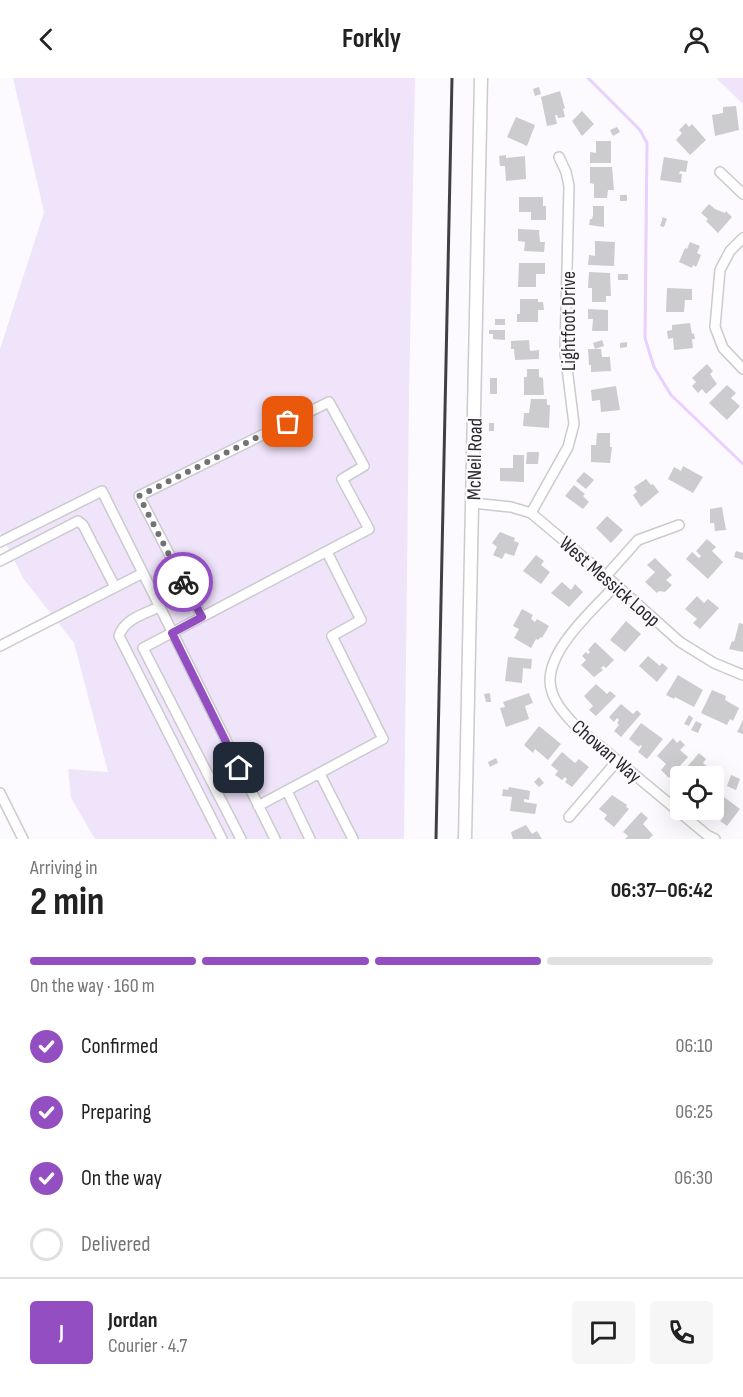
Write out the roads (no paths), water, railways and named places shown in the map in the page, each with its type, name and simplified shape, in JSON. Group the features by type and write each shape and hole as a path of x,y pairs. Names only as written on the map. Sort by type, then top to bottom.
{"main road":[{"name":"McNeil Road","path":"465,839 481,78"}],"street":[{"name":"Lightfoot Drive","path":"531,513 568,447 574,424 565,352 569,186 559,157"},
{"path":"720,172 743,195"},
{"path":"743,238 730,251 720,270 715,327 723,348 743,369"},
{"path":"202,617 139,496 329,402 364,466 342,479 369,529 327,552 143,648 241,839"},
{"path":"0,542 102,491 275,839"},
{"name":"West Messick Loop","path":"472,503 511,507 531,513 680,642 714,663 743,675"},
{"path":"0,561 78,521 83,525 115,587"},
{"path":"606,576 639,540 679,525"},
{"path":"258,806 383,739 332,636 361,620 327,552"},
{"path":"0,646 143,573"},
{"name":"Chowan Way","path":"616,585 561,646 550,675 551,692 568,718 617,761 707,835 715,839"},
{"path":"159,607 130,620 121,629 119,636 222,839"},
{"path":"569,817 617,761"},
{"path":"320,774 353,839"},
{"path":"287,791 309,839"},
{"path":"0,793 4,813 23,839"}],"waterway":[{"path":"588,78 640,130 647,143 645,338 654,367 671,395 743,464"}],"railway":[{"path":"436,839 452,78"}]}
